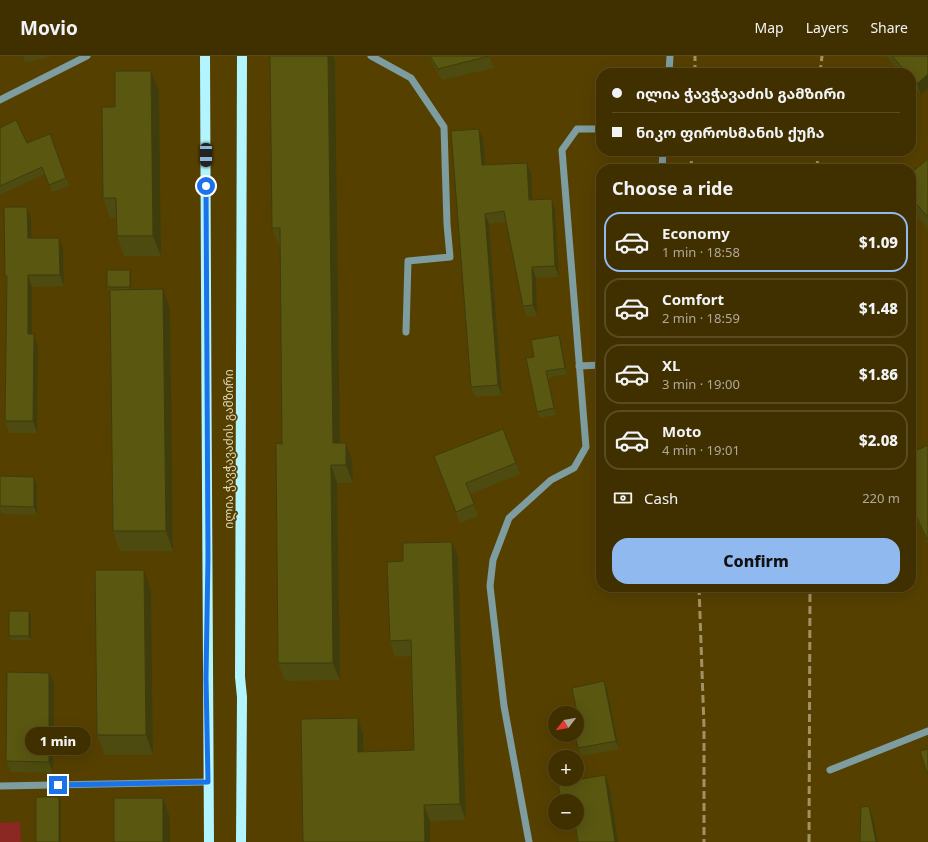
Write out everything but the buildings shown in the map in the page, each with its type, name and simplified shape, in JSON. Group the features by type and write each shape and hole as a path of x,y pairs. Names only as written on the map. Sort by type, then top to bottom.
{"main road":[{"name":"ილია ჭავჭავაძის გამზირი","path":"206,56 208,556 206,677 209,842"},
{"name":"ილია ჭავჭავაძის გამზირი","path":"241,842 240,654 242,56"}],"street":[{"path":"0,100 87,56"},
{"path":"371,56 411,78 444,127 447,224 450,257 408,261 406,332"},
{"path":"669,68 670,56"},
{"path":"529,842 504,706 490,586 493,560 509,518 551,480 574,468 586,447 562,150 577,129 596,129"},
{"path":"579,366 596,365"},
{"path":"830,770 928,731"},
{"path":"0,786 208,782"}],"shaded area":[{"path":"20,822 21,842 0,842 0,823"}],"railway":[{"path":"695,56 695,68"},
{"path":"821,68 822,56"},
{"path":"691,164 692,156"},
{"path":"817,164 818,156"},
{"path":"699,592 704,727 704,842"},
{"path":"809,842 810,592"}],"route":[{"path":"58,785 208,782 206,677 208,557 206,186"}]}
